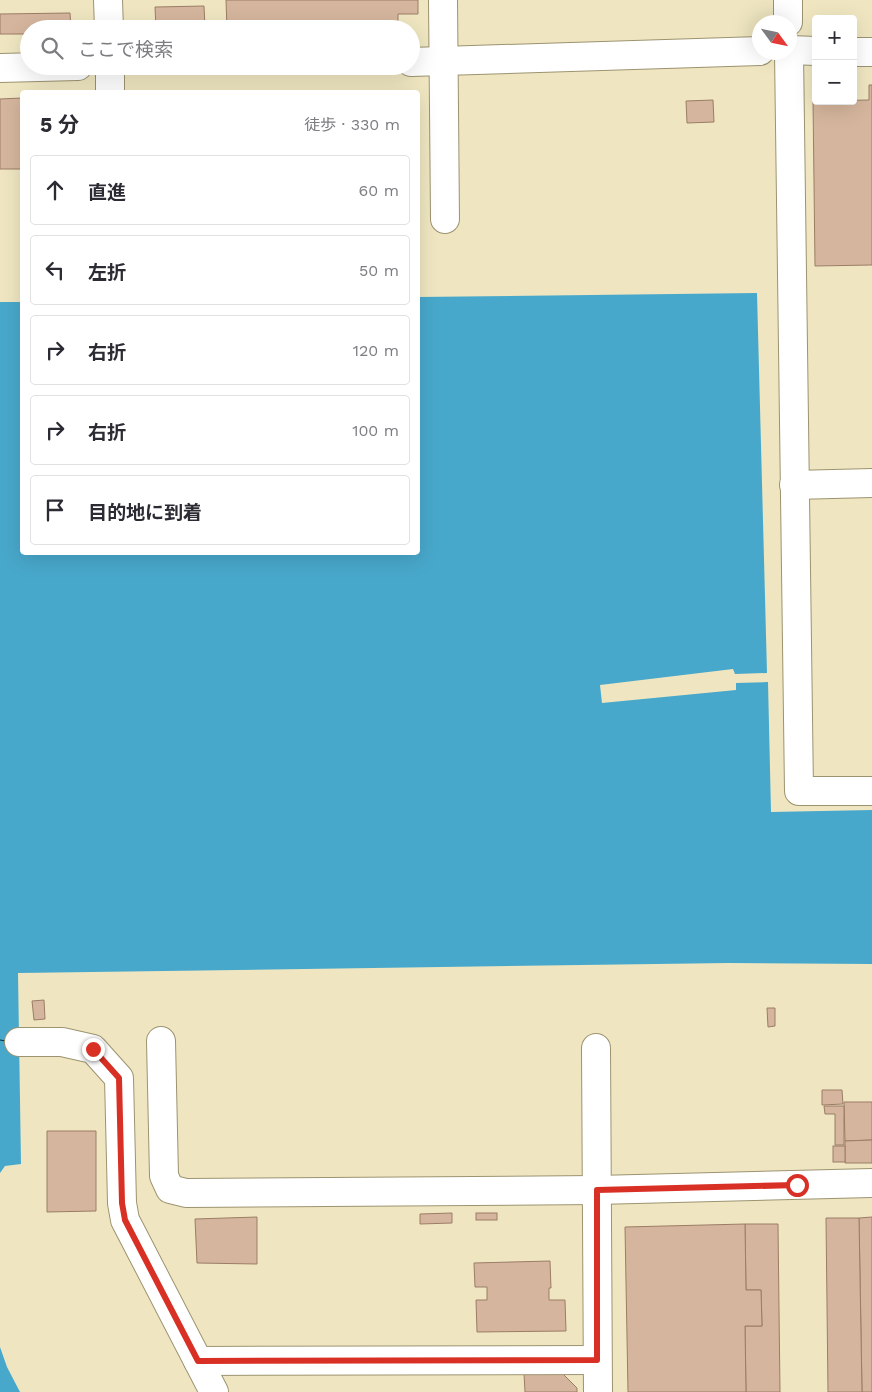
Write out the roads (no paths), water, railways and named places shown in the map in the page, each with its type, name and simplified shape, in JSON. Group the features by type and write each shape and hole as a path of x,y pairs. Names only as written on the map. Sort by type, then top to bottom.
{"street":[{"path":"108,0 109,20"},
{"path":"443,0 445,219"},
{"path":"788,0 788,15"},
{"path":"420,62 752,51"},
{"path":"797,51 812,51"},
{"path":"857,52 872,52"},
{"path":"789,60 799,791 872,791"},
{"path":"0,68 20,67"},
{"path":"110,75 110,90"},
{"path":"794,485 872,483"},
{"path":"161,1041 164,1176 170,1189 186,1193 597,1190 872,1183"},
{"path":"19,1042 62,1042 93,1049 119,1078 122,1203 125,1220 214,1392"},
{"path":"596,1048 598,1392"},
{"path":"198,1361 597,1360"}],"water":[{"path":"757,293 767,673 735,674 733,669 600,685 602,703 736,690 736,683 768,682 771,812 872,810 872,964 729,963 18,973 21,1164 5,1166 0,1173 0,302 20,302 20,555 420,555 420,297"},
{"path":"0,1347 7,1367 20,1392 0,1392"}]}
